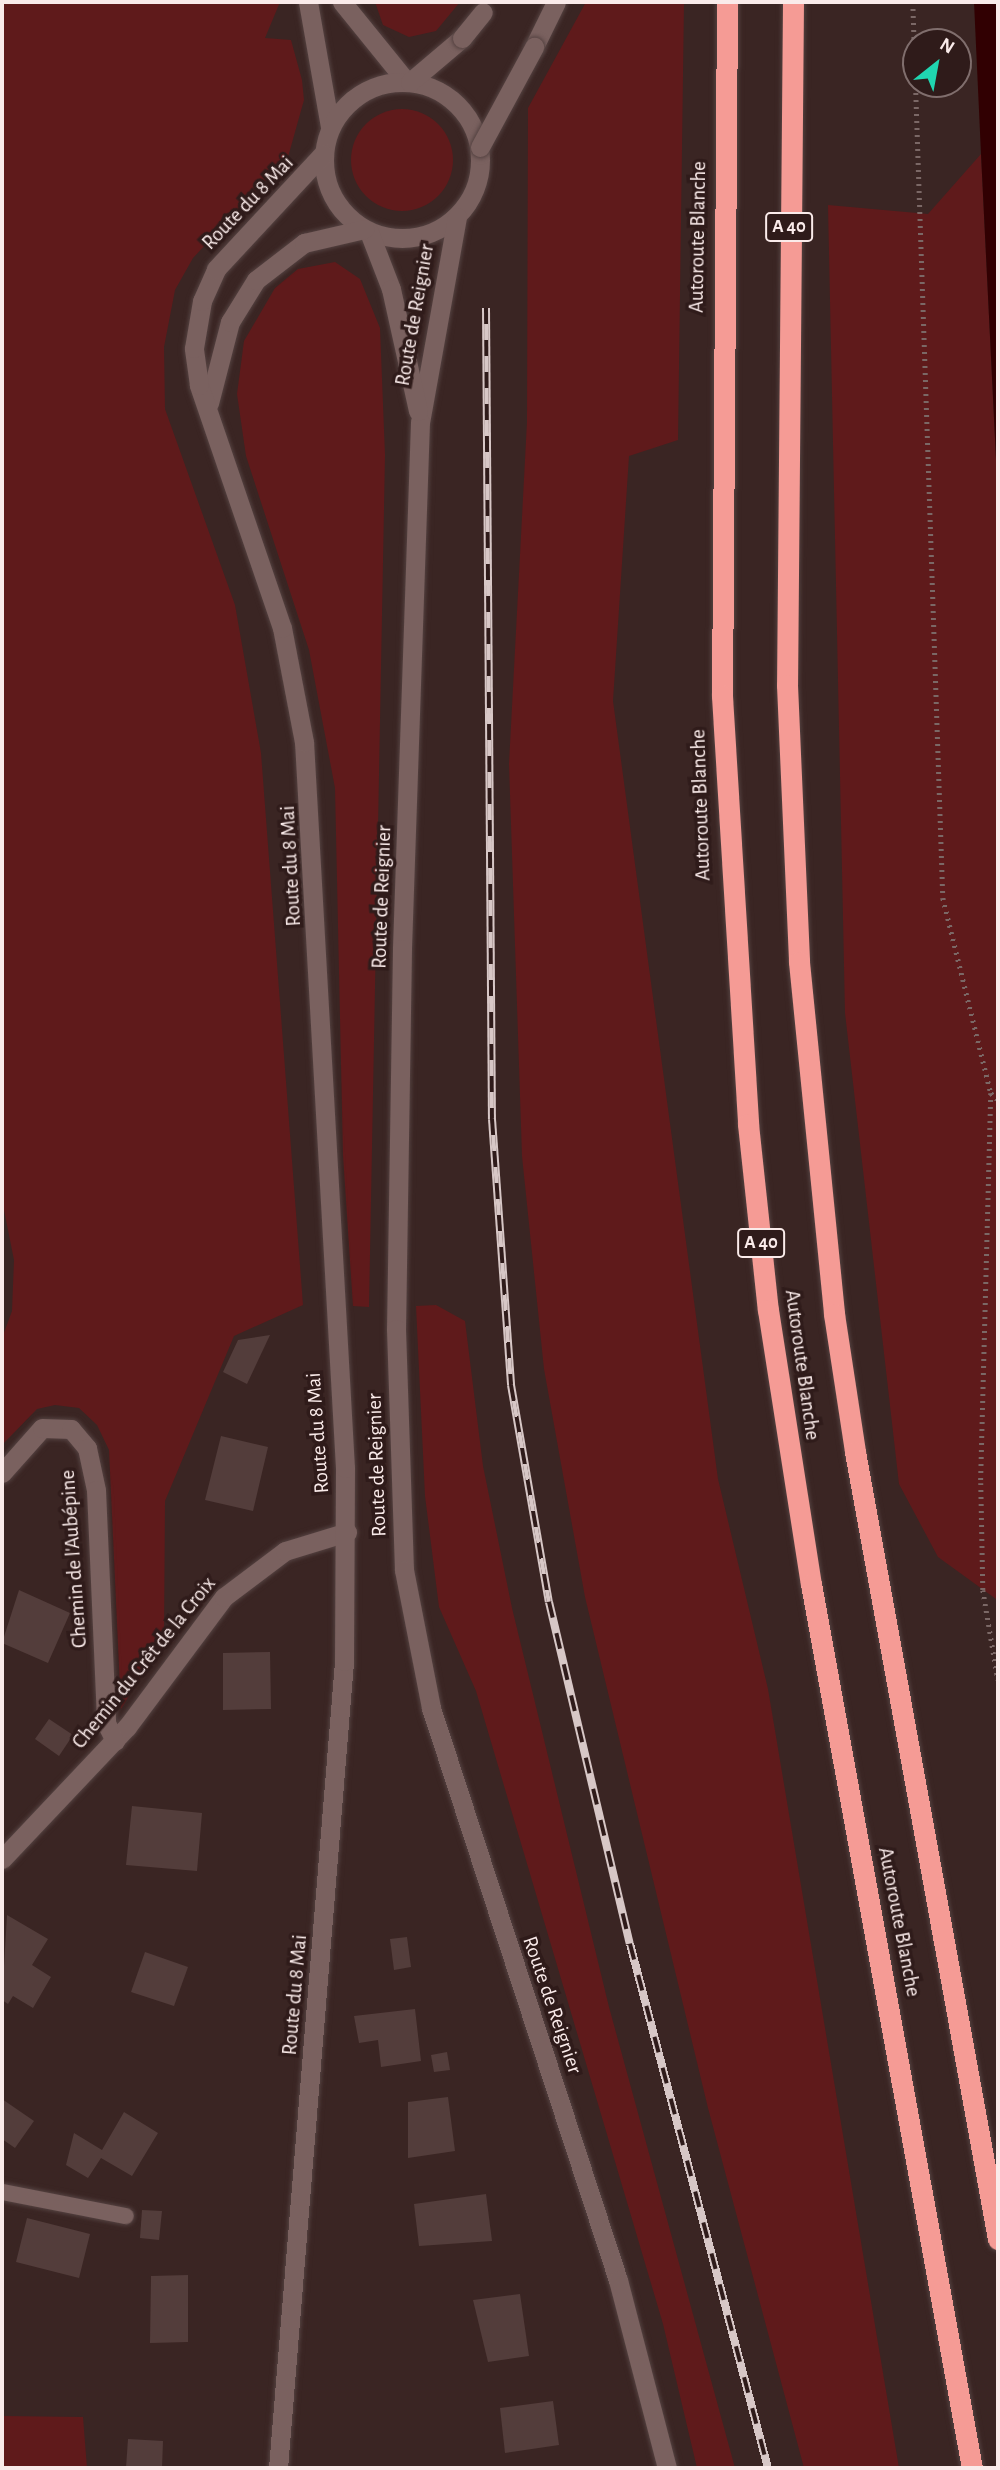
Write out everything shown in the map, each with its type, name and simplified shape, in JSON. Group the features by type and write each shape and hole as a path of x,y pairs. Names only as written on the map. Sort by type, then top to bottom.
{"highway":[{"name":"Autoroute Blanche","path":"727,2 722,696 748,1124 768,1310 811,1584 972,2468"},
{"name":"Autoroute Blanche","path":"793,2 787,671 799,962 834,1314 855,1452 998,2239"}],"main road":[{"path":"308,2 330,127 323,154 329,190 367,230"},
{"path":"342,2 408,82 443,93 463,110 480,147"},
{"path":"330,127 361,93 408,82 462,38 490,2"},
{"path":"208,407 230,321 256,280 303,243 367,230 425,236 461,213 477,185 480,147 556,2"},
{"name":"Route du 8 Mai","path":"278,2468 344,1661 347,1532 310,788 282,628 208,407 194,348 205,291 230,249 292,195 323,154"},
{"name":"Route de Reignier","path":"461,213 420,422 396,1329 404,1570 430,1708 618,2280 667,2468"},
{"name":"Route de Reignier","path":"367,230 391,289 420,422"},
{"name":"Chemin de l'Aubépine","path":"2,1473 42,1428 71,1429 87,1448 96,1490 106,1723 115,1741"},
{"name":"Chemin du Crêt de la Croix","path":"2,1858 115,1741 207,1615 241,1580 285,1551 347,1532"}],"lane":[{"path":"2,2192 126,2216"}],"path":[{"path":"913,2 943,898 990,1093 981,1483 983,1590 998,1680"},
{"path":"990,1093 998,1100"}],"shaded area":[{"path":"2,2 280,2 265,38 291,40 302,80 304,100 288,157 193,258 175,290 164,347 165,409 235,605 261,753 303,1305 234,1336 165,1501 164,1639 121,1709 109,1450 97,1425 79,1408 55,1405 37,1409 2,1445 2,1338 12,1311 14,1260 2,1200"},
{"path":"375,2 460,2 436,31 409,37 383,25"},
{"path":"586,2 684,2 678,440 629,456 613,701 718,1479 768,1689 899,2468 804,2468 708,2108 585,1597 544,1369 522,1156 509,764 527,422 528,108"},
{"path":"974,2 998,2 998,499 981,154"},
{"path":"402,109 422,112 445,131 450,140 453,160 450,180 431,203 422,208 402,211 382,208 359,189 354,180 351,160 354,140 373,117 382,112"},
{"path":"981,154 998,499 998,1611 996,1599 938,1557 899,1484 845,1013 828,205 928,214"},
{"path":"335,262 360,279 380,328 385,455 369,1307 353,1306 343,1155 335,788 309,650 246,456 237,394 244,341 275,288 298,269"},
{"path":"436,1305 465,1321 483,1466 512,1608 609,2007 735,2468 697,2468 663,2324 476,1691 439,1607 425,1496 416,1306"},
{"path":"2,2416 83,2417 87,2468 2,2468"}],"building":[{"path":"270,1335 247,1384 223,1372 238,1340"},
{"path":"221,1436 268,1447 253,1511 205,1500"},
{"path":"19,1590 70,1613 48,1663 2,1643"},
{"path":"270,1652 271,1709 223,1710 223,1653"},
{"path":"49,1719 73,1735 59,1756 35,1739"},
{"path":"132,1806 202,1813 197,1871 126,1865"},
{"path":"7,1915 48,1939 32,1965 51,1977 33,2008 13,1996 8,2004 2,2000"},
{"path":"407,1937 411,1967 394,1970 390,1939"},
{"path":"145,1952 188,1967 174,2006 131,1992"},
{"path":"415,2009 421,2061 381,2067 378,2040 359,2043 354,2016"},
{"path":"447,2052 450,2070 434,2072 431,2055"},
{"path":"448,2097 455,2151 408,2158 408,2102"},
{"path":"2,2099 34,2121 15,2148 2,2139"},
{"path":"124,2112 158,2133 132,2176 101,2158 88,2178 66,2165 74,2133 102,2150"},
{"path":"486,2194 492,2241 419,2246 414,2204"},
{"path":"142,2210 162,2211 159,2240 140,2238"},
{"path":"27,2218 90,2234 79,2278 16,2262"},
{"path":"188,2275 188,2342 150,2343 151,2276"},
{"path":"520,2294 529,2356 488,2362 473,2300"},
{"path":"553,2401 559,2445 505,2453 500,2408"},
{"path":"128,2439 163,2441 162,2468 126,2468"}],"railway":[{"path":"486,308 492,1119 511,1385 549,1602 630,1944 768,2468"}]}
